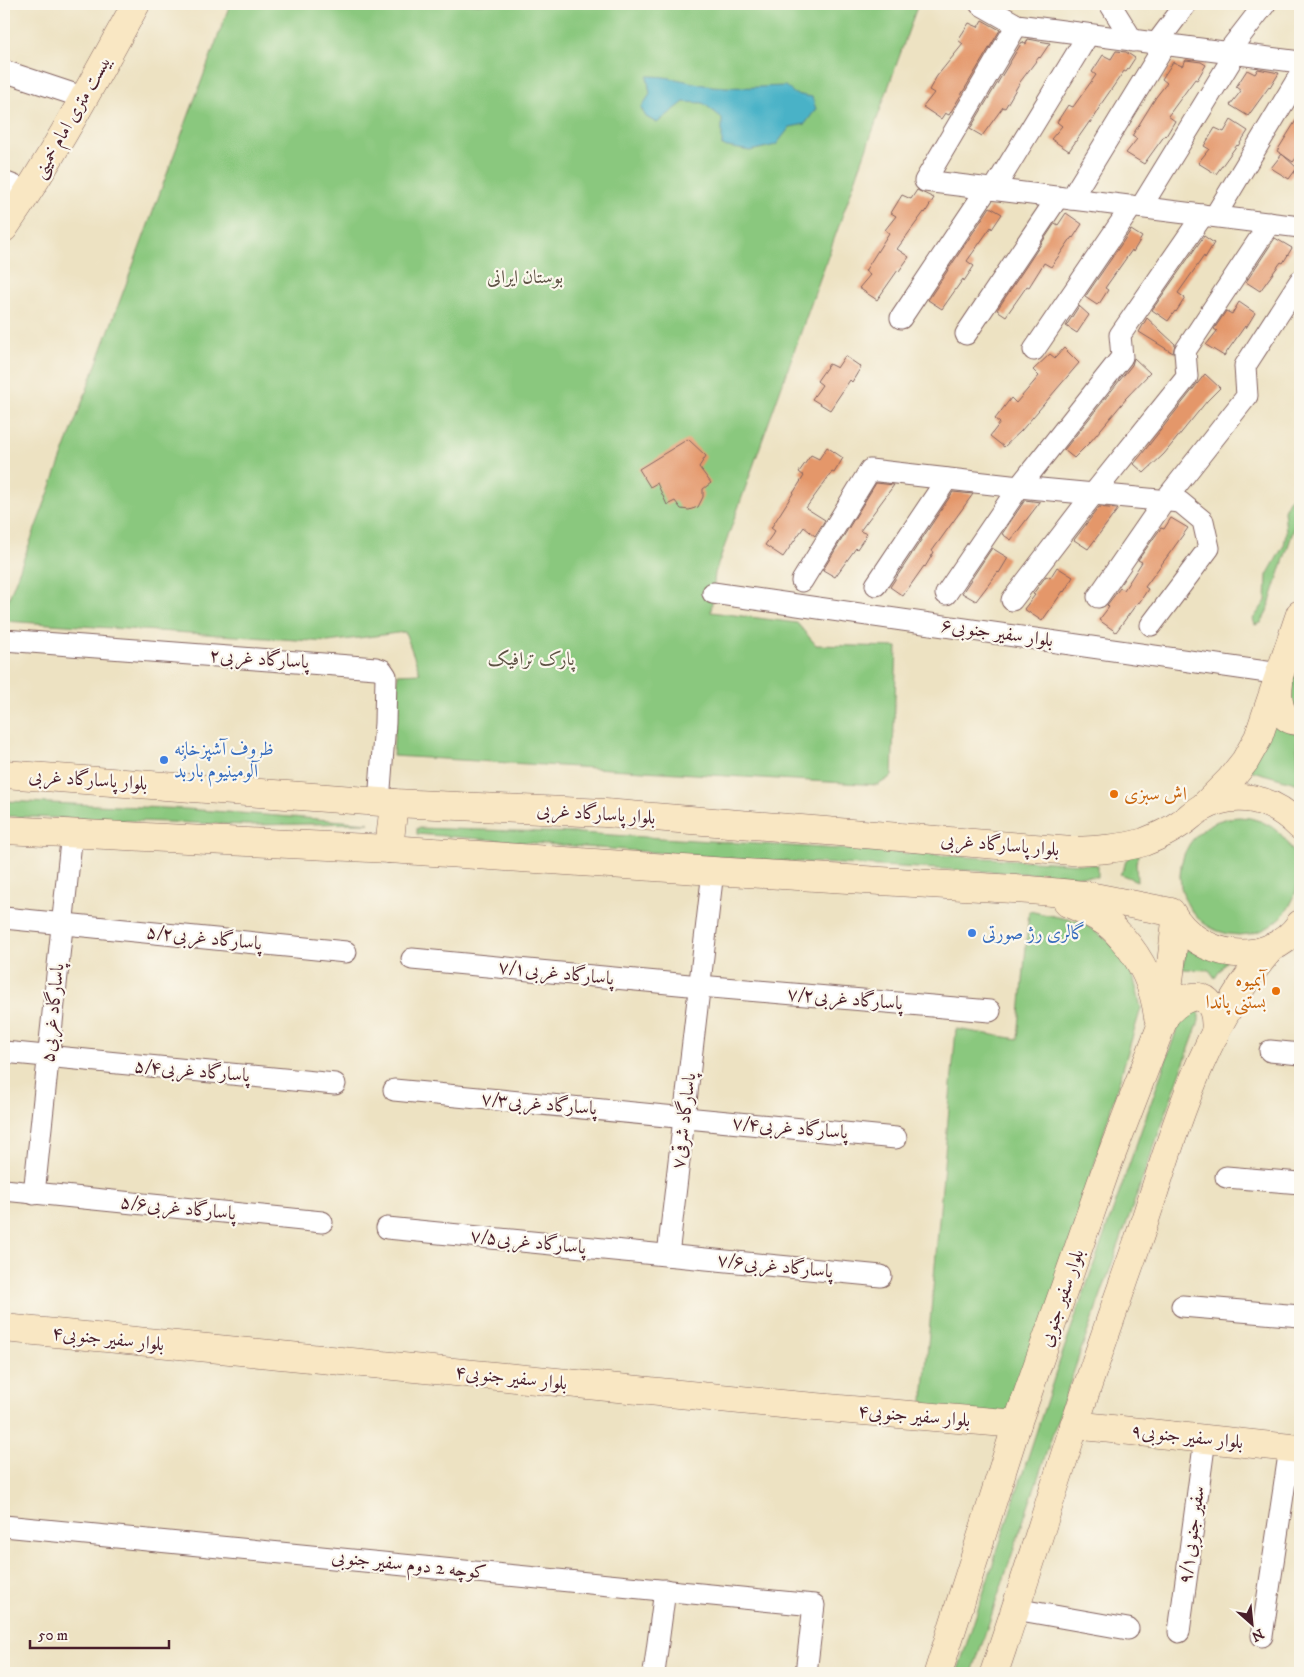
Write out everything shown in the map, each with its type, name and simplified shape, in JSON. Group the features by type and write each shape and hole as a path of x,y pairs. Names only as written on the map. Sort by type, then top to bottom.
{"main road":[{"name":"بیست متری امام خمینی","path":"4,228 29,192 136,4"},
{"path":"1192,815 1230,780 1245,761 1258,738 1300,614"},
{"path":"1280,674 1278,692 1280,710 1285,716 1294,721 1300,721"},
{"name":"بلوار پاسارگاد غربی","path":"4,774 387,803 605,813 1072,851 1102,850 1143,842 1167,832 1192,815"},
{"path":"1192,815 1218,801 1236,798 1255,799 1273,805 1288,814 1300,826"},
{"path":"387,803 390,848"},
{"path":"4,830 390,848 713,871 1030,890 1084,895 1173,916 1191,937 1209,948 1230,953 1251,953 1272,947"},
{"path":"1030,890 1067,902 1104,920 1116,930 1131,947 1150,980 1161,1027"},
{"name":"بلوار سفیر جنوبی","path":"938,1673 1017,1424 1106,1170 1161,1027 1173,916"},
{"path":"994,1673 1074,1425 1180,1113 1228,1006 1258,962 1272,947 1299,927"},
{"path":"1161,1027 1172,1006 1191,996 1200,996 1206,1000 1214,1014 1216,1023 1215,1034"},
{"name":"بلوار سفیر جنوبی۴","path":"4,1330 792,1405 1017,1424"},
{"name":"بلوار سفیر جنوبی۹","path":"1074,1425 1295,1449"}],"street":[{"path":"980,4 1017,25 1300,62"},
{"path":"1110,4 1133,41"},
{"path":"966,334 1065,198 1186,4"},
{"path":"1034,350 1137,207 1231,53 1265,4"},
{"path":"1017,25 925,181 1300,227"},
{"path":"901,318 991,189 1088,35"},
{"path":"4,71 84,98"},
{"path":"946,594 1019,487 1122,356 1120,335 1209,216 1300,75"},
{"path":"4,182 29,192"},
{"path":"1012,600 1094,493 1188,377 1185,351 1270,223"},
{"path":"1098,597 1165,500 1248,396 1245,366 1300,281"},
{"path":"802,581 870,470 1019,487 1180,502 1203,521 1209,548 1151,625"},
{"path":"876,585 946,479"},
{"name":"بلوار سفیر جنوبی۶","path":"713,593 1280,674"},
{"name":"پاسارگاد غربی۲","path":"4,640 376,668 382,670 386,676 387,803"},
{"name":"پاسارگاد غربی۵","path":"34,1194 72,832"},
{"name":"پاسارگاد شرقی۷","path":"668,1255 713,871"},
{"name":"پاسارگاد غربی۵/۲","path":"4,918 346,952"},
{"name":"پاسارگاد غربی۷/۱","path":"412,959 700,986"},
{"name":"پاسارگاد غربی۷/۲","path":"700,986 990,1012"},
{"name":"پاسارگاد غربی۵/۴","path":"4,1052 335,1084"},
{"path":"1270,1052 1300,1054"},
{"name":"پاسارگاد غربی۷/۳","path":"394,1090 684,1118"},
{"name":"پاسارگاد غربی۷/۴","path":"684,1118 896,1138"},
{"path":"1226,1177 1300,1183"},
{"name":"پاسارگاد غربی۵/۶","path":"4,1190 322,1222"},
{"name":"پاسارگاد غربی۷/۵","path":"387,1228 668,1255"},
{"name":"پاسارگاد غربی۷/۶","path":"668,1255 882,1276"},
{"path":"1182,1306 1300,1316"},
{"name":"سفیر جنوبی۹/۱","path":"1180,1632 1205,1439"},
{"path":"1262,1636 1295,1449"},
{"name":"کوچه 2 دوم سفیر جنوبی","path":"4,1526 814,1605 806,1673"},
{"path":"654,1673 665,1590"},
{"path":"1016,1609 1128,1629"}],"green space":[{"name":"بوستان ایرانی","path":"230,4 918,4 715,573 711,612 797,623 816,645 897,647 892,776 878,785 393,756 398,674 420,673 405,632 328,642 4,621 4,611"},
{"path":"1300,488 1300,510 1266,614 1261,623 1255,625 1253,619 1266,601 1267,575 1284,545 1286,533 1284,510 1289,500"},
{"path":"1300,648 1300,687 1294,707 1289,704 1294,670"},
{"path":"1273,719 1296,725 1299,784 1249,770"},
{"path":"4,801 187,809 369,823 248,825 4,816"},
{"path":"1239,817 1261,822 1272,827 1288,843 1293,854 1298,876 1293,898 1288,909 1272,925 1261,930 1239,935 1217,930 1206,925 1190,909 1185,898 1180,876 1185,854 1190,843 1206,827 1217,822"},
{"path":"417,828 580,833 1098,865 1098,877 741,859 417,834"},
{"path":"1140,848 1136,863 1137,881 1120,874 1126,860"},
{"path":"1029,911 1082,922 1111,943 1133,975 1141,1008 1017,1424 921,1423 956,1029 1018,1039"},
{"path":"1186,949 1227,960 1215,978 1209,970 1183,969"},
{"path":"1199,1009 1199,1021 1079,1356 972,1673 957,1673 1059,1363 1182,1015"}],"water":[{"path":"647,76 724,87 785,86 795,94 812,97 816,109 805,124 790,127 776,145 750,151 722,146 722,118 703,103 684,102 657,123 646,117 641,108 650,94"}],"building":[{"path":"982,20 1000,30 949,115 945,113 941,119 923,107 934,93 929,90 937,76 963,44 958,40 969,23 978,27"},
{"path":"1028,39 1050,43 1020,82 1005,108 1003,107 982,136 970,129 1022,42 1026,44"},
{"path":"1116,51 1126,52 1135,58 1099,107 1091,123 1090,121 1069,151 1051,139 1062,126 1057,122 1068,105 1073,107 1096,75 1092,72 1103,55 1111,59"},
{"path":"1186,60 1201,62 1206,65 1197,80 1195,79 1168,116 1175,121 1144,164 1126,153 1137,139 1132,136 1167,83 1162,79 1173,62 1182,66"},
{"path":"1258,69 1279,73 1248,116 1230,105 1241,91 1236,87 1247,70 1255,74"},
{"path":"1300,114 1300,153 1293,162 1277,151"},
{"path":"1231,120 1248,131 1216,174 1198,163 1209,149 1204,146 1215,128 1224,132"},
{"path":"1282,154 1297,168 1289,179 1271,168"},
{"path":"917,190 934,198 925,213 897,249 909,257 877,300 859,288 870,275 865,271 889,233 885,230 896,216 891,213 902,195 911,199"},
{"path":"990,207 1002,214 967,261 974,266 942,309 928,300"},
{"path":"1066,213 1082,224 1051,267 1044,263 1029,287 1027,286 1006,316 997,310 1055,223 1058,225"},
{"path":"1131,230 1142,237 1133,252 1132,250 1105,288 1108,290 1097,305 1085,297"},
{"path":"1204,236 1214,243 1178,293 1185,298 1168,321 1152,310"},
{"path":"1275,238 1292,248 1283,263 1281,262 1260,291 1246,282"},
{"path":"1239,302 1255,313 1224,356 1206,345 1217,331 1214,329 1226,311 1232,314"},
{"path":"1079,306 1089,315 1077,333 1066,326"},
{"path":"1147,318 1175,344 1173,353 1139,332"},
{"path":"1064,348 1079,363 1021,431 1004,447 990,436 1000,423 995,419 1011,398 1016,403 1039,376 1033,370 1050,354 1055,358"},
{"path":"845,356 861,367 830,410 812,399 822,385 817,381 829,364 837,368"},
{"path":"1134,358 1150,373 1074,458 1064,450 1132,365"},
{"path":"1205,374 1220,388 1207,401 1164,454 1144,473 1134,464"},
{"path":"688,439 706,456 699,467 711,483 703,489 703,497 698,507 689,510 681,509 675,501 667,505 657,483 650,487 639,469"},
{"path":"827,447 843,458 834,473 832,472 806,508 825,520 815,536 804,527 783,557 765,545 775,531 771,528 804,476 799,472 811,455 819,459"},
{"path":"876,483 894,485 860,531 867,534 835,577 823,570"},
{"path":"953,492 973,494 932,551 934,552 925,567 903,596 890,587"},
{"path":"1025,500 1040,502 1011,540 1002,534"},
{"path":"1099,507 1118,509 1088,549 1074,540"},
{"path":"1171,518 1188,528 1145,587 1148,589 1139,603 1116,632 1099,620 1109,607 1107,605 1120,588 1124,590 1142,562 1138,560 1161,528 1164,529"},
{"path":"992,548 1008,558 999,573 976,601 962,593"},
{"path":"1057,567 1073,577 1042,621 1024,609 1046,576 1050,578"}],"place":[{"name":"ظروف آشپزخانه آلومینیوم باربُد","path":"164,760"},
{"name":"اش سبزی","path":"1114,794"},
{"name":"گالری رژ صورتی","path":"972,933"},
{"name":"آبمیوه بستنی پاندا","path":"1276,991"}],"park label":[{"name":"پارک ترافیک","path":"531,659"}]}
